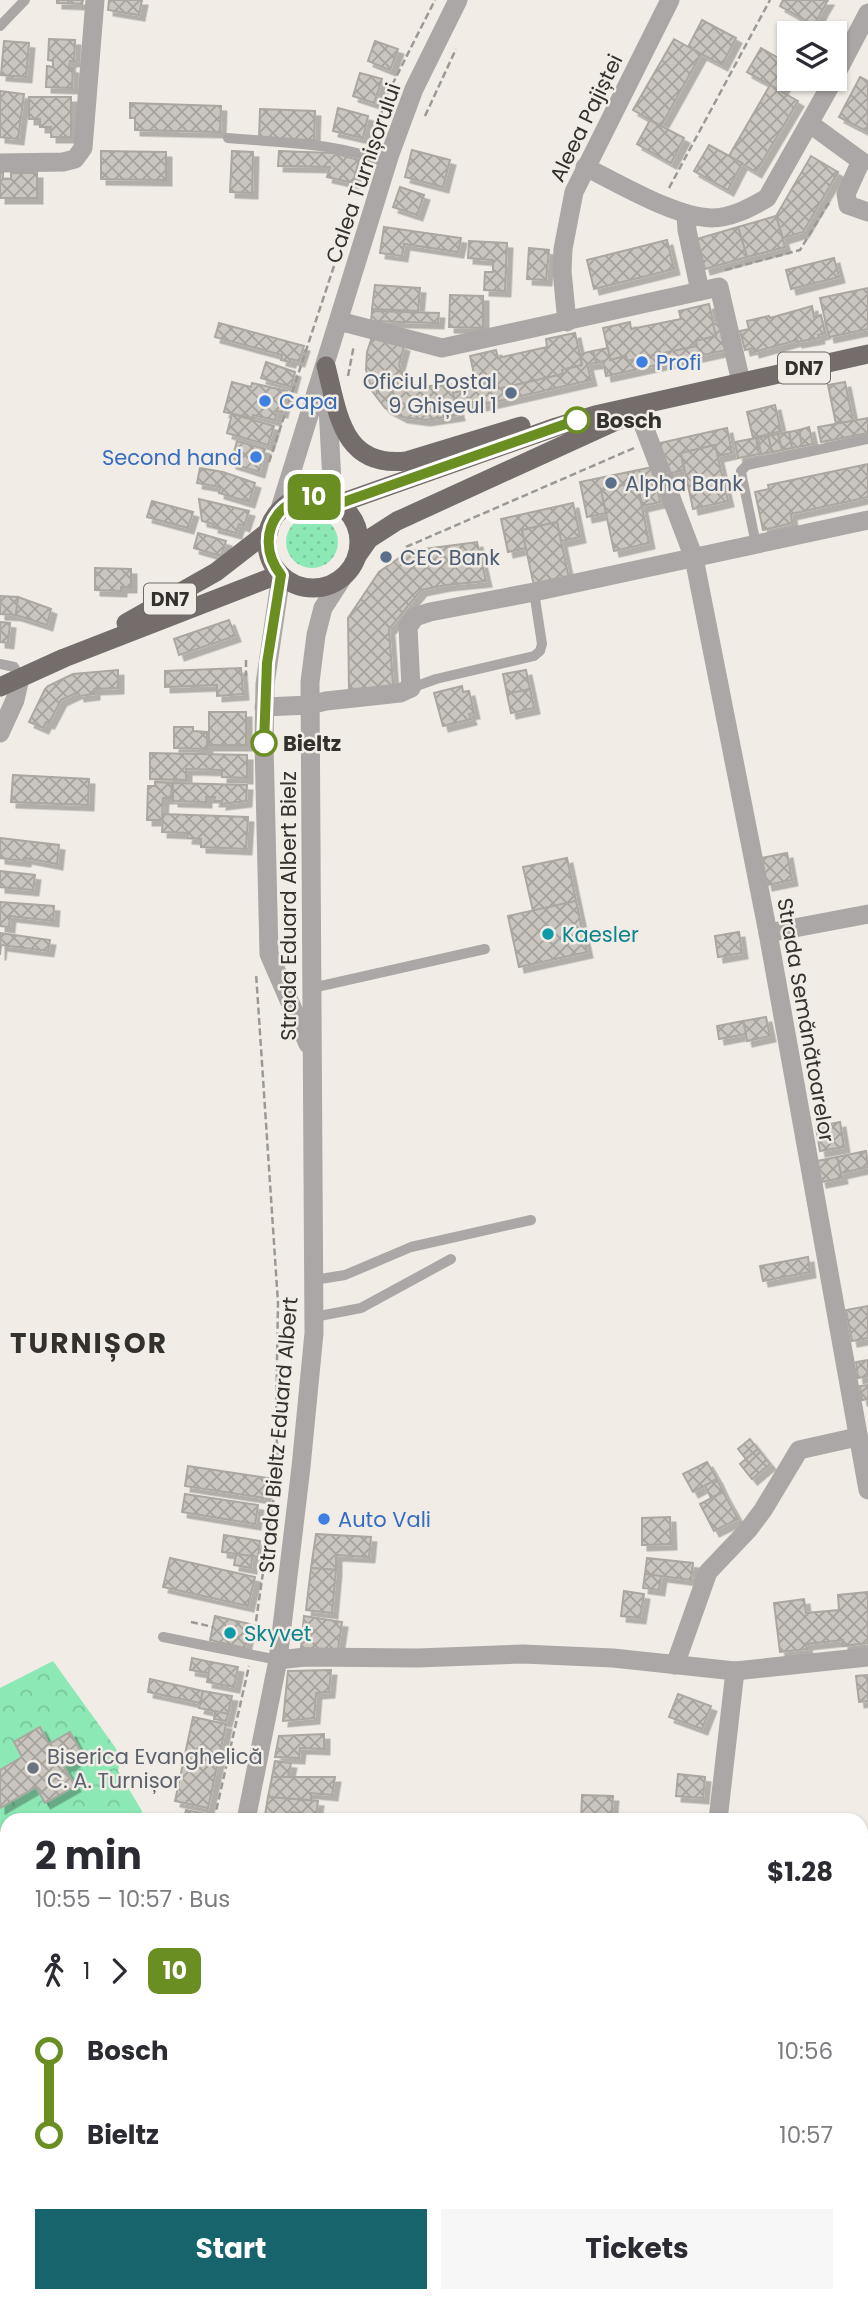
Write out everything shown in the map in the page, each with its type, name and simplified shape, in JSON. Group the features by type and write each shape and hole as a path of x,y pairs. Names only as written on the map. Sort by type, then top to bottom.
{"main road":[{"name":"DN7","path":"64,658 194,585 234,559 269,531 279,512 304,497 336,502 556,427 656,401 868,354"},
{"path":"326,366 345,434 356,448 369,456 392,463 577,410 656,401"},
{"name":"DN7","path":"343,577 369,539 397,521 656,401"},
{"path":"336,502 346,510 356,527 359,536 357,556"},
{"path":"269,531 270,558 281,574 298,585 316,588 335,583 343,577"},
{"name":"DN7","path":"0,687 64,658 281,574"}],"street":[{"path":"0,163 63,162 75,159 83,148 95,0"},
{"name":"Calea Turnișorului","path":"279,512 339,321 379,160 457,0"},
{"name":"Aleea Pajiștei","path":"567,322 562,271 563,249 574,191 670,0"},
{"path":"847,53 868,13"},
{"path":"584,167 686,214 713,218 730,215 767,198 827,91"},
{"path":"809,123 864,155 846,194 848,205 868,212"},
{"path":"686,214 687,230 741,382"},
{"path":"339,321 442,348 710,289"},
{"name":"Calea Turnișorului","path":"326,366 336,502"},
{"name":"Strada Semănătoarelor","path":"638,411 694,558 768,933 868,1490"},
{"path":"264,707 310,705 400,693 411,688 408,627 415,617 430,612 868,520"},
{"name":"Strada Eduard Albert Bielz","path":"281,574 267,663 264,707 270,954 312,1051"},
{"name":"Strada Eduard Albert Bielz","path":"312,1051 310,705 316,635 323,608 343,577"},
{"path":"0,733 15,700 20,678"},
{"path":"768,933 868,914"},
{"name":"Strada Bieltz Eduard Albert","path":"247,1813 278,1660 304,1441 314,1317 312,1051"},
{"path":"674,1665 708,1572 763,1510 799,1450 857,1437"},
{"path":"278,1660 305,1657 418,1658 523,1654 613,1658 735,1671 868,1657"},
{"path":"719,1813 735,1671"}],"lane":[{"path":"0,26 25,0"},
{"path":"228,138 305,146 327,145 379,160"},
{"path":"756,544 741,471 747,465 868,439"},
{"path":"411,688 436,679 534,656 540,651 542,643 534,592"},
{"path":"0,664 14,667 20,678"},
{"path":"312,988 485,949"},
{"path":"314,1280 345,1275 411,1248 531,1220"},
{"path":"314,1317 361,1308 451,1259"},
{"path":"163,1637 278,1660"}],"path":[{"path":"379,160 371,143 388,93 435,0"},
{"path":"661,203 769,0"},
{"path":"422,122 456,49"},
{"path":"710,289 723,271 800,250 828,204 848,205"},
{"path":"269,462 340,250"},
{"path":"246,660 247,685"},
{"path":"216,1813 251,1656 278,1468 278,1303 256,967"},
{"path":"191,1622 213,1627"}],"green space":[{"path":"312,516 322,518 330,524 336,532 336,552 330,560 322,566 312,568 302,566 294,560 288,552 286,542 288,532 294,524 302,518"},
{"path":"53,1661 115,1747 121,1759 118,1771 142,1813 0,1813 0,1688"}],"building":[{"path":"57,0 83,0 82,4 57,3"},
{"path":"109,0 142,0 139,15 108,10"},
{"path":"783,0 828,0 816,21 807,21 780,6"},
{"path":"702,20 736,38 722,65 688,47"},
{"path":"49,39 75,40 74,61 70,61 69,67 73,68 72,88 46,87 47,66 53,67 53,61 48,60"},
{"path":"674,39 701,54 661,126 633,110"},
{"path":"4,41 29,43 26,77 1,75"},
{"path":"375,41 398,49 390,70 368,61"},
{"path":"761,48 777,57 777,89 747,72"},
{"path":"360,73 382,79 374,103 353,96"},
{"path":"860,77 868,81 866,131 839,117"},
{"path":"770,85 798,101 756,172 729,156"},
{"path":"0,91 24,94 18,139 0,137"},
{"path":"29,97 71,97 71,137 51,137 51,127 40,127 40,119 29,119"},
{"path":"130,103 221,106 220,132 135,130 135,118 130,118"},
{"path":"338,108 368,116 363,138 333,131"},
{"path":"260,109 315,111 314,140 259,138"},
{"path":"650,120 684,138 671,163 637,144"},
{"path":"709,145 742,163 728,190 694,171"},
{"path":"412,150 450,160 443,187 405,177"},
{"path":"101,151 166,152 166,180 101,179"},
{"path":"232,151 253,152 252,193 230,192"},
{"path":"279,151 333,153 359,160 353,183 327,177 330,167 278,166"},
{"path":"811,156 838,172 803,232 783,238 776,216"},
{"path":"0,173 3,173 3,179 11,179 11,173 37,173 37,198 0,198"},
{"path":"400,187 424,195 417,215 393,207"},
{"path":"776,216 785,247 747,257 738,227"},
{"path":"384,227 461,238 458,252 404,244 402,256 380,253"},
{"path":"738,227 747,257 705,269 697,239"},
{"path":"667,240 674,269 594,289 587,260"},
{"path":"469,241 507,243 505,291 484,290 485,272 493,272 493,260 468,258"},
{"path":"529,248 549,250 546,280 527,279"},
{"path":"834,258 839,277 791,289 786,270"},
{"path":"375,285 420,288 418,311 372,309"},
{"path":"868,288 868,329 829,337 820,298"},
{"path":"450,295 483,296 483,328 449,327"},
{"path":"709,304 716,336 696,341 697,346 627,361 626,356 610,360 603,328 630,322 631,329 681,319 679,311"},
{"path":"812,306 814,317 821,315 825,333 818,335 819,338 797,340 754,352 753,348 745,350 740,331 749,329 747,321 769,316 770,318"},
{"path":"372,311 439,313 438,323 371,321"},
{"path":"219,323 304,346 299,361 281,360 282,355 215,337"},
{"path":"720,323 726,350 606,376 603,361 596,363 593,351 608,348 610,360 626,356 627,361 697,346 696,341 716,336 713,324"},
{"path":"575,333 582,365 562,370 563,374 493,390 492,384 477,387 470,356 496,350 498,358 547,347 546,339"},
{"path":"373,334 404,346 399,365 406,381 419,387 451,384 459,415 425,420 402,417 385,408 372,391 366,370 367,352"},
{"path":"593,351 596,363 587,364 591,380 481,405 480,401 456,406 453,393 492,384 493,390 563,374 562,370 582,365 580,354"},
{"path":"266,362 295,372 291,387 261,378"},
{"path":"232,382 251,387 252,383 287,391 282,412 277,411 275,420 224,412"},
{"path":"845,382 853,421 836,424 828,385"},
{"path":"775,405 781,431 753,438 747,412"},
{"path":"232,414 274,426 268,445 227,433"},
{"path":"868,418 868,433 821,442 818,427"},
{"path":"809,427 813,444 802,446 799,430"},
{"path":"727,428 732,453 718,456 715,445 681,453 684,470 667,474 660,443"},
{"path":"799,430 802,446 792,448 789,432"},
{"path":"789,432 792,448 782,450 778,434"},
{"path":"778,434 782,450 772,452 768,436"},
{"path":"768,436 772,452 761,454 758,438"},
{"path":"756,438 759,454 738,458 735,442"},
{"path":"237,441 265,449 259,472 231,463"},
{"path":"715,445 728,501 693,509 681,453"},
{"path":"868,464 868,497 791,514 792,523 763,530 755,492 769,489 768,485"},
{"path":"653,467 660,502 642,506 637,482 601,490 606,513 587,517 580,482"},
{"path":"200,468 223,472 255,483 249,502 219,493 220,487 197,483"},
{"path":"637,482 649,543 614,551 601,490"},
{"path":"199,499 249,511 244,526 239,524 236,533 202,521"},
{"path":"152,501 193,512 188,528 147,517"},
{"path":"573,503 580,537 561,541 557,522 522,530 526,548 508,552 501,519"},
{"path":"557,522 569,579 534,586 522,530"},
{"path":"198,533 226,541 221,556 194,548"},
{"path":"477,542 486,581 421,590 389,629 393,684 388,688 349,689 348,618 379,572 409,551"},
{"path":"95,568 131,569 131,587 121,587 121,591 95,590"},
{"path":"0,596 18,597 16,615 0,614"},
{"path":"18,597 51,609 47,625 16,615"},
{"path":"229,620 235,636 179,655 174,639"},
{"path":"0,622 10,623 8,643 0,642"},
{"path":"241,668 243,694 217,696 217,685 165,687 165,671"},
{"path":"118,670 118,688 94,689 94,694 79,696 78,692 61,700 49,723 46,722 43,728 29,722 48,686 73,674"},
{"path":"526,670 530,689 507,694 503,674"},
{"path":"462,686 463,692 469,691 474,713 469,714 471,719 443,726 434,693"},
{"path":"530,689 534,708 511,713 507,694"},
{"path":"209,712 246,712 246,745 209,745"},
{"path":"174,727 193,727 193,731 207,732 207,749 174,748"},
{"path":"150,753 247,755 247,778 222,777 222,770 186,769 186,780 150,779"},
{"path":"13,775 89,779 88,805 11,802"},
{"path":"155,782 172,783 171,798 163,798 162,820 147,820 148,786 155,786"},
{"path":"173,783 247,785 246,801 221,804 222,801 214,801 215,797 206,797 206,802 173,801"},
{"path":"163,814 248,817 246,849 201,847 201,839 187,838 188,833 162,832"},
{"path":"0,838 59,845 57,864 26,858 25,861 0,858"},
{"path":"787,853 792,880 767,885 761,858"},
{"path":"567,858 576,901 533,911 523,867"},
{"path":"0,871 35,875 33,890 0,887"},
{"name":"Kaesler","path":"576,901 587,952 519,967 508,916"},
{"path":"0,902 54,906 53,921 10,916 9,927 0,926"},
{"path":"739,932 742,953 718,957 715,936"},
{"path":"0,933 50,940 48,951 1,945 0,955"},
{"path":"766,1017 770,1036 747,1041 743,1021"},
{"path":"743,1021 746,1034 719,1039 717,1026"},
{"path":"840,1122 844,1147 820,1151 816,1127"},
{"path":"866,1151 868,1167 841,1173 837,1157"},
{"path":"837,1157 842,1178 821,1182 817,1161"},
{"path":"808,1257 810,1272 763,1281 760,1266"},
{"path":"868,1306 868,1338 852,1341 846,1310"},
{"path":"868,1360 868,1376 858,1378 856,1362"},
{"path":"868,1385 868,1399 862,1400 860,1386"},
{"path":"750,1439 758,1449 746,1459 738,1449"},
{"path":"758,1449 770,1464 752,1479 740,1464"},
{"path":"707,1462 717,1479 693,1492 683,1474"},
{"path":"188,1466 268,1478 265,1498 185,1486"},
{"path":"717,1479 723,1492 711,1498 705,1486"},
{"path":"723,1492 738,1519 714,1531 700,1504"},
{"path":"185,1494 258,1505 255,1524 182,1512"},
{"path":"670,1517 671,1544 642,1545 642,1518"},
{"path":"316,1534 371,1537 369,1557 336,1555 336,1570 311,1568"},
{"path":"224,1535 260,1541 258,1557 222,1552"},
{"path":"236,1554 252,1556 251,1568 234,1565"},
{"path":"170,1558 255,1577 248,1606 163,1587"},
{"path":"647,1558 693,1563 691,1580 645,1574"},
{"path":"311,1568 336,1570 332,1613 306,1610"},
{"path":"645,1574 661,1576 659,1590 643,1588"},
{"path":"624,1591 644,1594 640,1618 621,1616"},
{"path":"868,1592 868,1643 843,1646 843,1640 806,1644 807,1649 780,1652 774,1603 804,1599 806,1613 839,1610 838,1595"},
{"name":"Skyvet","path":"215,1616 250,1624 245,1648 210,1640"},
{"path":"304,1616 342,1622 338,1650 301,1648"},
{"path":"192,1658 211,1662 209,1673 190,1670"},
{"path":"211,1662 238,1667 234,1687 207,1682"},
{"path":"331,1670 329,1692 316,1693 314,1718 283,1721 288,1671"},
{"path":"868,1675 868,1701 859,1702 856,1676"},
{"path":"150,1679 203,1691 200,1703 148,1692"},
{"path":"203,1691 232,1696 228,1714 199,1708"},
{"path":"678,1694 711,1706 702,1729 669,1717"},
{"path":"215,1711 228,1714 226,1721 214,1719"},
{"path":"193,1717 226,1724 208,1808 175,1801"},
{"name":"Biserica Evanghelică C. A. Turnișor","path":"40,1727 49,1744 70,1732 83,1756 64,1767 75,1786 45,1803 36,1787 0,1808 0,1770 22,1757 14,1742"},
{"path":"324,1734 324,1749 300,1748 299,1758 275,1757 279,1736"},
{"path":"275,1761 291,1763 288,1777 272,1777"},
{"path":"678,1774 705,1777 703,1798 676,1796"},
{"path":"272,1777 335,1777 332,1795 311,1793 311,1800 268,1797"},
{"path":"582,1795 613,1796 612,1813 581,1813"},
{"path":"268,1797 318,1801 316,1813 265,1813"}],"bus line":[{"name":"10","path":"264,743 267,663 281,575 270,558 268,540 271,524 279,512 304,497 324,498 338,504 577,420"}],"place":[{"name":"Profi","path":"642,362"},
{"name":"Oficiul Poștal 9 Ghișeul 1","path":"511,393"},
{"name":"Capa","path":"265,401"},
{"name":"Bosch","path":"577,420"},
{"name":"Second hand","path":"256,457"},
{"name":"Alpha Bank","path":"611,483"},
{"name":"CEC Bank","path":"386,557"},
{"name":"Bieltz","path":"264,743"},
{"name":"Kaesler","path":"548,934"},
{"name":"Auto Vali","path":"324,1519"},
{"name":"Skyvet","path":"230,1633"},
{"name":"Biserica Evanghelică C. A. Turnișor","path":"33,1768"}],"district":[{"name":"TURNIȘOR","path":"89,1343"}]}
